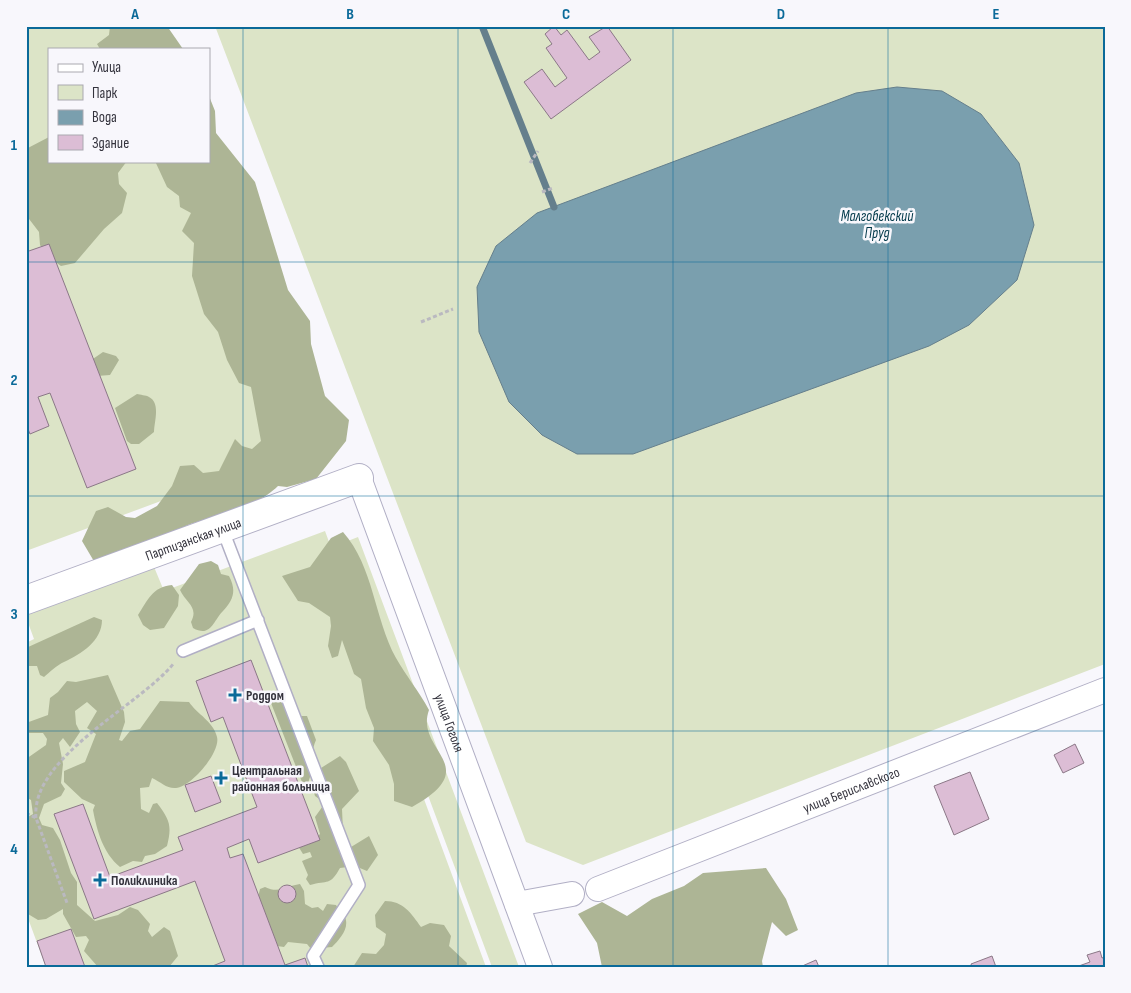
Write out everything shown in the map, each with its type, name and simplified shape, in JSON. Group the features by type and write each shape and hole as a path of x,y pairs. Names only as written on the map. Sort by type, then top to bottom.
{"street":[{"name":"Партизанская улица","path":"26,600 359,478"},
{"name":"улица Гоголя","path":"359,478 540,967"},
{"name":"улица Бериславского","path":"598,889 1105,690"},
{"path":"517,904 572,894"}],"lane":[{"path":"222,528 359,885 313,956 318,967"},
{"path":"183,652 258,620"}],"path":[{"path":"530,163 538,152"},
{"path":"542,192 553,188"},
{"path":"421,322 453,310"},
{"path":"67,903 36,818 35,806 46,781 71,751 169,669 183,652"},
{"path":"26,813 36,818"}],"green space":[{"path":"26,26 137,26 146,48 48,48 48,162 188,162 296,451 26,551"},
{"path":"110,26 167,26 182,48 99,48 97,44 109,35"},
{"path":"215,26 1105,26 1105,664 583,865 526,842"},
{"path":"210,98 215,111 216,133 255,182 288,290 310,321 311,344 325,396 349,420 346,441 316,479 287,487 278,486 257,501 230,514 191,524 95,563 82,541 96,511 108,507 126,517 135,518 157,506 172,486 180,466 194,465 203,473 219,471 235,439 242,446 252,449 261,441 251,387 239,383 227,360 218,332 204,314 192,276 194,243 182,231 191,213 180,207 179,196 167,187 155,162 210,162"},
{"path":"48,138 48,162 126,162 118,173 119,184 127,193 122,213 104,229 75,263 61,266 47,256 40,245 39,232 26,215 26,149"},
{"path":"103,352 116,356 119,360 110,375 97,376 90,361"},
{"path":"137,394 149,397 155,404 154,432 139,444 131,444 127,441 115,408"},
{"name":"Центральная районная больница","path":"325,531 486,967 46,967 26,913 26,643 34,639 26,617 26,608 152,562 164,591"},
{"path":"343,532 353,546 368,577 383,626 396,658 429,710 427,724 430,737 443,758 446,769 444,780 433,793 412,807 394,801 394,784 389,765 373,741 374,728 366,708 361,679 354,674 342,640 338,656 332,658 328,646 331,626 330,617 309,603 298,601 282,576 310,567 331,538"},
{"path":"358,537 519,967 492,967 335,546"},
{"path":"211,561 218,565 221,574 229,576 233,586 233,595 211,627 208,630 199,631 193,628 191,622 193,609 180,590 199,564"},
{"path":"172,585 179,595 178,606 164,628 150,630 143,625 138,615 155,591"},
{"path":"94,617 102,620 101,628 94,640 83,651 59,665 44,677 40,675 37,666 26,666 26,648"},
{"path":"108,675 124,712 125,722 119,740 122,741 130,731 140,729 160,701 189,702 209,722 215,732 217,743 214,751 204,768 182,786 170,787 152,778 149,787 140,788 141,809 149,813 153,804 157,803 165,814 169,823 167,846 155,854 145,856 142,862 133,861 120,867 109,855 102,841 93,810 95,805 82,799 64,782 64,771 85,762 96,734 87,728 97,711 87,702 75,711 76,724 80,732 70,747 63,738 59,743 63,764 61,783 65,789 61,796 44,804 39,818 42,825 53,828 60,840 71,873 77,882 77,905 95,921 118,915 130,907 138,910 150,924 148,931 152,937 164,927 170,931 178,956 169,967 98,967 84,951 89,940 86,936 76,937 63,914 63,909 46,919 38,920 28,914 26,907 26,818 33,814 31,800 26,797 26,759 46,745 47,739 43,733 28,733 26,723 48,715 50,698 67,681 76,682"},
{"path":"280,691 299,716 307,716 316,740 313,748 314,758 321,768 340,756 346,762 359,791 342,809 343,831 351,847 369,836 378,855 367,871 355,866 340,868 334,878 328,881 310,885 306,879 308,875 302,861 312,857 310,852 303,854 298,846 316,838 320,834 315,817 325,803 315,796 312,786 316,779 313,775 310,777 307,786 304,787 271,703 273,695"},
{"path":"766,868 786,899 798,930 786,936 772,922 762,961 763,967 602,967 597,943 578,914 602,902 627,916 652,899 684,886 703,873"},
{"path":"300,884 304,891 305,904 312,908 318,907 323,911 327,904 336,905 344,915 346,919 345,928 341,937 332,947 311,949 307,944 288,942 284,947 277,946 258,897 260,889 265,887 279,890"},
{"path":"385,901 402,906 421,927 430,923 444,925 451,936 449,946 467,963 466,967 353,967 362,953 376,954 384,945 386,934 376,927 375,915"}],"water":[{"name":"Малгобекский Пруд","path":"897,87 942,91 981,114 1019,163 1034,225 1017,280 969,325 929,346 633,454 577,454 542,435 509,402 479,332 477,287 496,246 537,213 856,93"}],"building":[{"path":"554,26 561,35 567,30 589,60 600,52 589,37 607,26 631,60 551,119 524,82 542,69 555,87 567,78 546,48 552,44 545,34"},
{"path":"49,244 136,469 87,488 50,393 38,397 49,426 30,434 26,424 26,252"},
{"path":"251,660 320,840 258,863 249,839 227,848 230,858 243,854 285,965 305,958 308,967 210,967 225,961 195,881 94,919 54,814 83,804 110,877 183,850 178,837 257,807 223,717 211,722 196,681"},
{"path":"1075,744 1084,763 1063,773 1054,755"},
{"path":"970,772 989,819 954,835 934,786"},
{"path":"211,776 221,802 195,812 185,785"},
{"path":"283,885 291,885 296,890 294,901 283,903 278,898 278,890"},
{"path":"71,929 85,967 46,967 37,941"},
{"path":"1100,951 1102,958 1105,957 1105,967 1076,967 1090,962 1087,955"},
{"path":"992,956 996,967 972,967 971,964"},
{"path":"816,960 819,967 800,967"}],"waterway":[{"path":"482,26 554,207"}],"place":[{"name":"Роддом","path":"235,695"},
{"name":"Центральная районная больница","path":"221,778"},
{"name":"Поликлиника","path":"100,880"}]}
